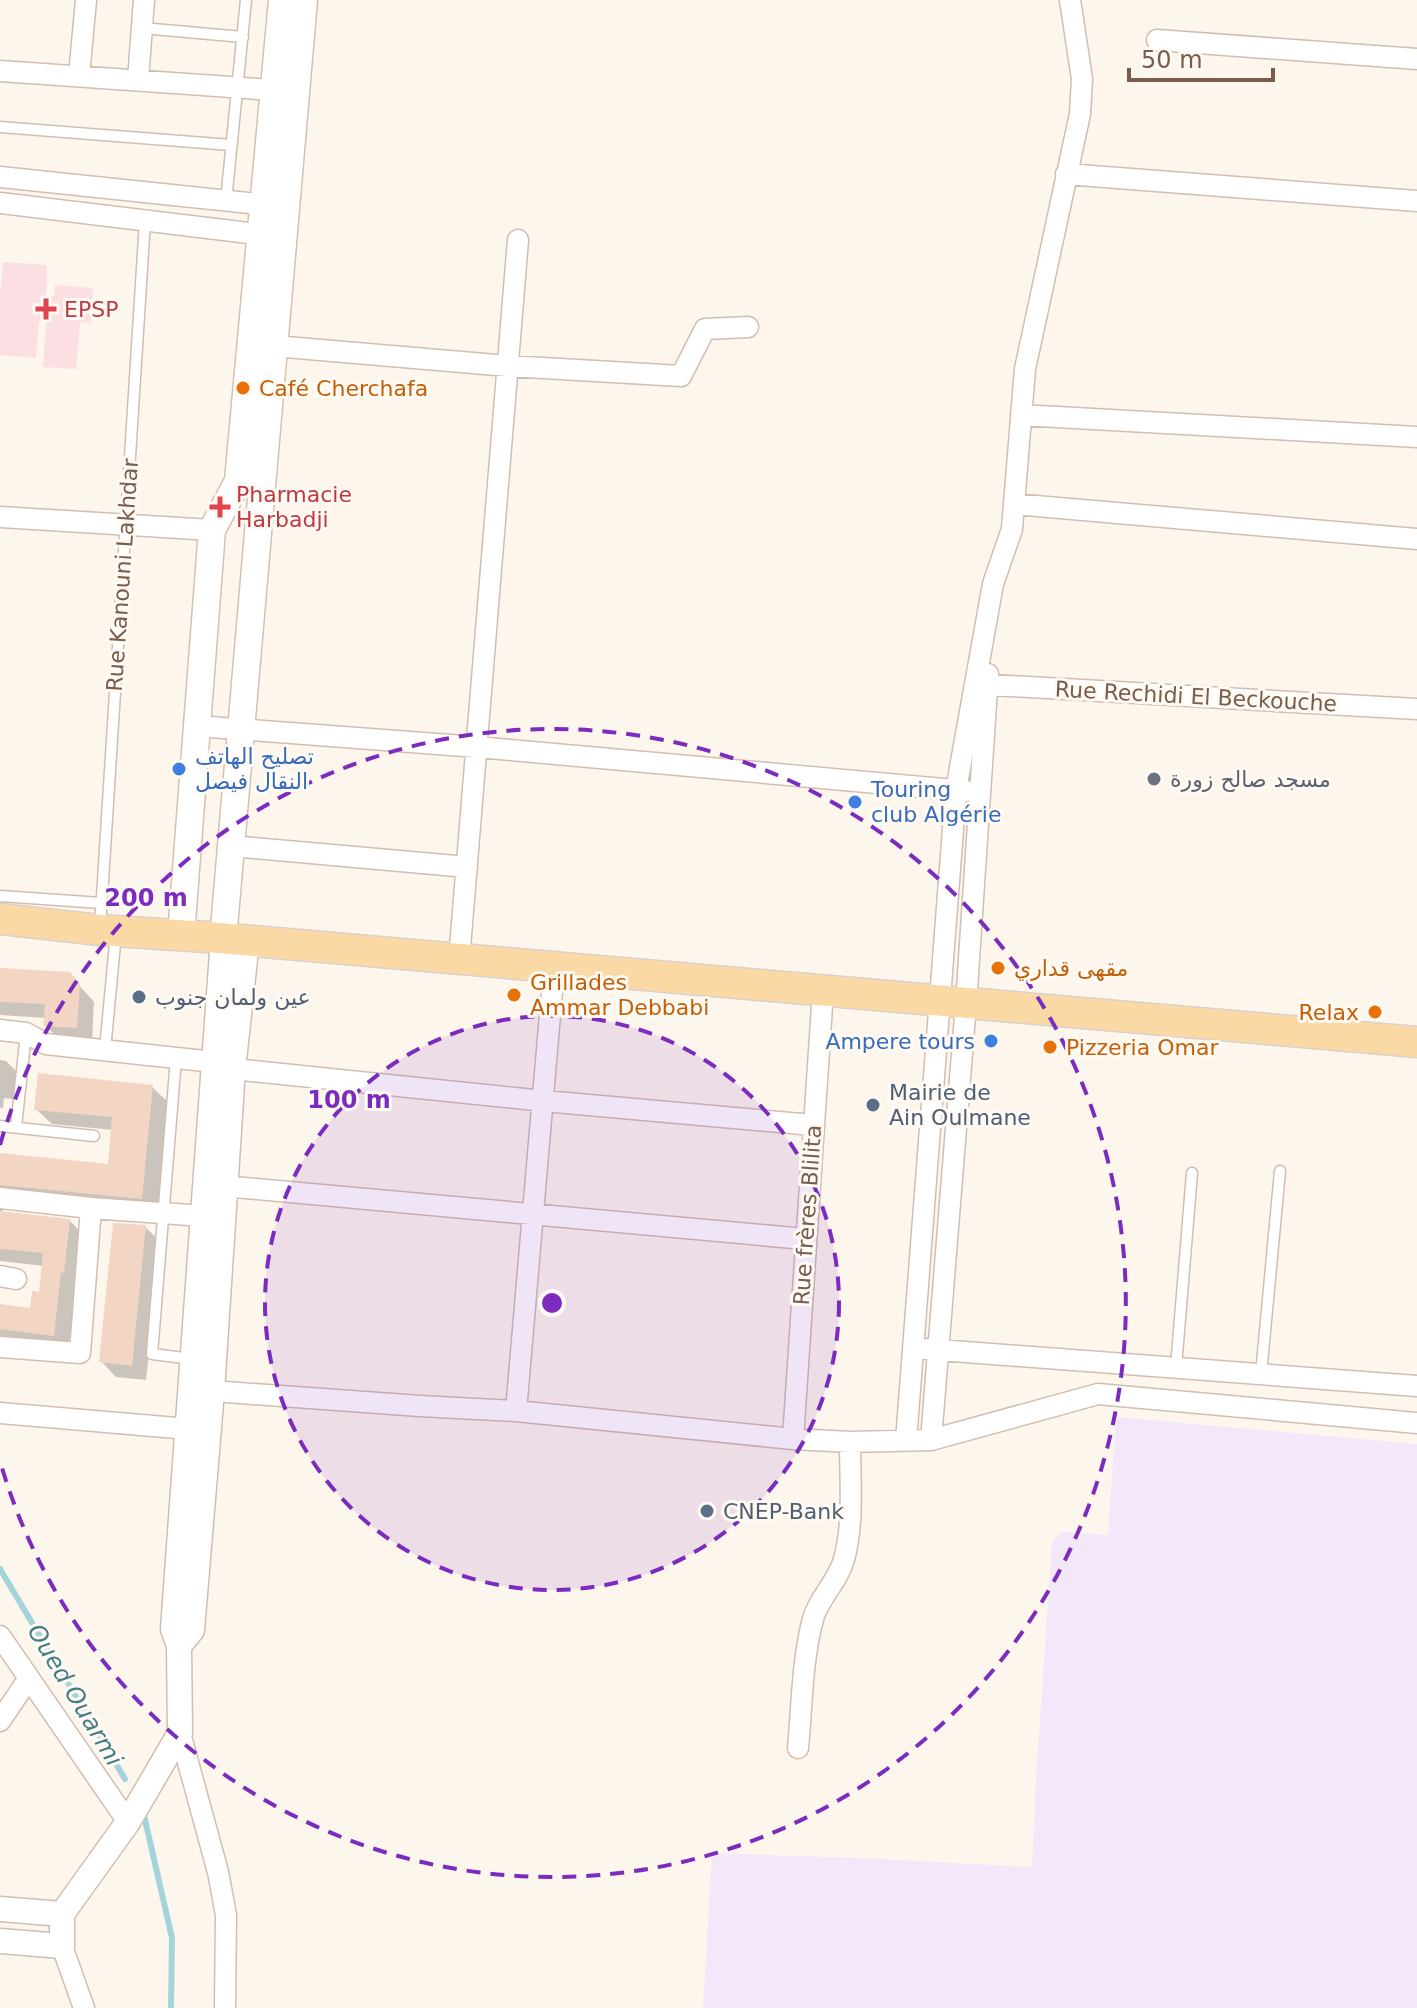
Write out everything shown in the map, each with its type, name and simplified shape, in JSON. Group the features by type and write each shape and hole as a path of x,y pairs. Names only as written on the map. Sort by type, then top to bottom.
{"main road":[{"path":"282,0 285,91"},
{"path":"181,935 212,530 238,481 272,236 285,91 304,0"},
{"path":"235,940 231,846 274,346 272,236"},
{"path":"0,919 106,921 181,935 235,940 1417,1042"}],"street":[{"path":"79,76 86,0"},
{"path":"138,80 144,0"},
{"path":"931,1440 939,1349 953,1003 956,790 981,684 993,584 1012,529 1025,369 1080,114 1082,79 1070,0"},
{"path":"1157,40 1417,59"},
{"path":"0,71 285,91"},
{"path":"1066,174 1417,201"},
{"path":"0,177 274,206"},
{"path":"0,203 272,236"},
{"path":"459,960 518,240"},
{"path":"274,346 508,366 681,376 705,329 748,327"},
{"path":"1021,415 1417,437"},
{"path":"1396,436 1417,429"},
{"path":"1014,504 1417,539"},
{"path":"0,517 212,530"},
{"path":"906,1441 913,1348 981,793 981,684"},
{"name":"Rue Rechidi El Beckouche","path":"981,684 1417,709"},
{"path":"197,726 477,747 981,793"},
{"path":"231,846 467,867"},
{"path":"197,1430 212,1391 213,1217 235,940"},
{"path":"516,1411 554,968"},
{"name":"Rue frères Blilita","path":"793,1439 823,991"},
{"path":"0,1030 26,1033 46,1044 224,1066 544,1101 813,1125"},
{"path":"215,1186 805,1239"},
{"path":"0,1198 213,1217"},
{"path":"0,1347 80,1353 91,1208"},
{"path":"213,1217 192,1359 197,1430 192,1630 179,1646 180,1733 218,1872 226,1915 225,2008"},
{"path":"913,1348 1417,1386"},
{"path":"212,1391 516,1411 850,1442 931,1440 1098,1394 1417,1423"},
{"path":"0,1413 197,1430"},
{"path":"798,1748 812,1620 844,1560 849,1527 850,1442"},
{"path":"0,1636 128,1822"},
{"path":"0,1721 29,1678"},
{"path":"84,2008 62,1946 62,1914 128,1822 180,1733"},
{"path":"0,1909 62,1914"},
{"path":"0,1941 62,1946"}],"lane":[{"path":"226,201 246,0"},
{"path":"142,28 243,37"},
{"path":"0,127 231,145"},
{"name":"Rue Kanouni Lakhdar","path":"105,1050 106,921 125,526 145,221"},
{"path":"0,896 106,921"},
{"path":"16,1127 26,1033"},
{"path":"176,1058 152,1354 192,1359"},
{"path":"0,1126 94,1136"},
{"path":"1261,1374 1280,1171"},
{"path":"1176,1367 1192,1173"}],"shaded area":[{"name":"EPSP","path":"3,262 47,265 46,296 54,296 55,285 93,288 91,323 80,322 76,369 43,367 46,322 39,322 36,358 0,355"},
{"path":"1116,1417 1417,1444 1417,2008 703,2008 712,1853 1032,1867 1052,1541 1062,1532 1108,1535"}],"building":[{"path":"0,968 70,972 80,984 77,1028 43,1026 45,1004 0,1002"},
{"path":"38,1073 153,1085 142,1199 0,1185 0,1153 108,1164 112,1117 34,1110"},
{"path":"0,1211 70,1219 54,1336 0,1329 0,1304 30,1308 32,1291 39,1292 43,1253 0,1249"},
{"path":"113,1223 146,1225 132,1366 99,1362"}],"waterway":[{"name":"Oued Ouarmi","path":"0,1569 125,1779"},
{"name":"Oued Ouarmi","path":"143,1811 172,1938 171,2008"}],"place":[{"name":"EPSP","path":"46,309"},
{"name":"Café Cherchafa","path":"243,388"},
{"name":"Pharmacie Harbadji","path":"220,507"},
{"name":"تصليح الهاتف النقال فيصل","path":"179,769"},
{"name":"مسجد صالح زورة","path":"1154,779"},
{"name":"Touring club Algérie","path":"855,802"},
{"name":"مقهى قداري","path":"998,968"},
{"name":"Grillades Ammar Debbabi","path":"514,995"},
{"name":"عين ولمان جنوب","path":"139,997"},
{"name":"Relax","path":"1375,1012"},
{"name":"Ampere tours","path":"991,1041"},
{"name":"Pizzeria Omar","path":"1050,1047"},
{"name":"Mairie de Ain Oulmane","path":"873,1105"},
{"name":"CNEP-Bank","path":"707,1511"}]}
